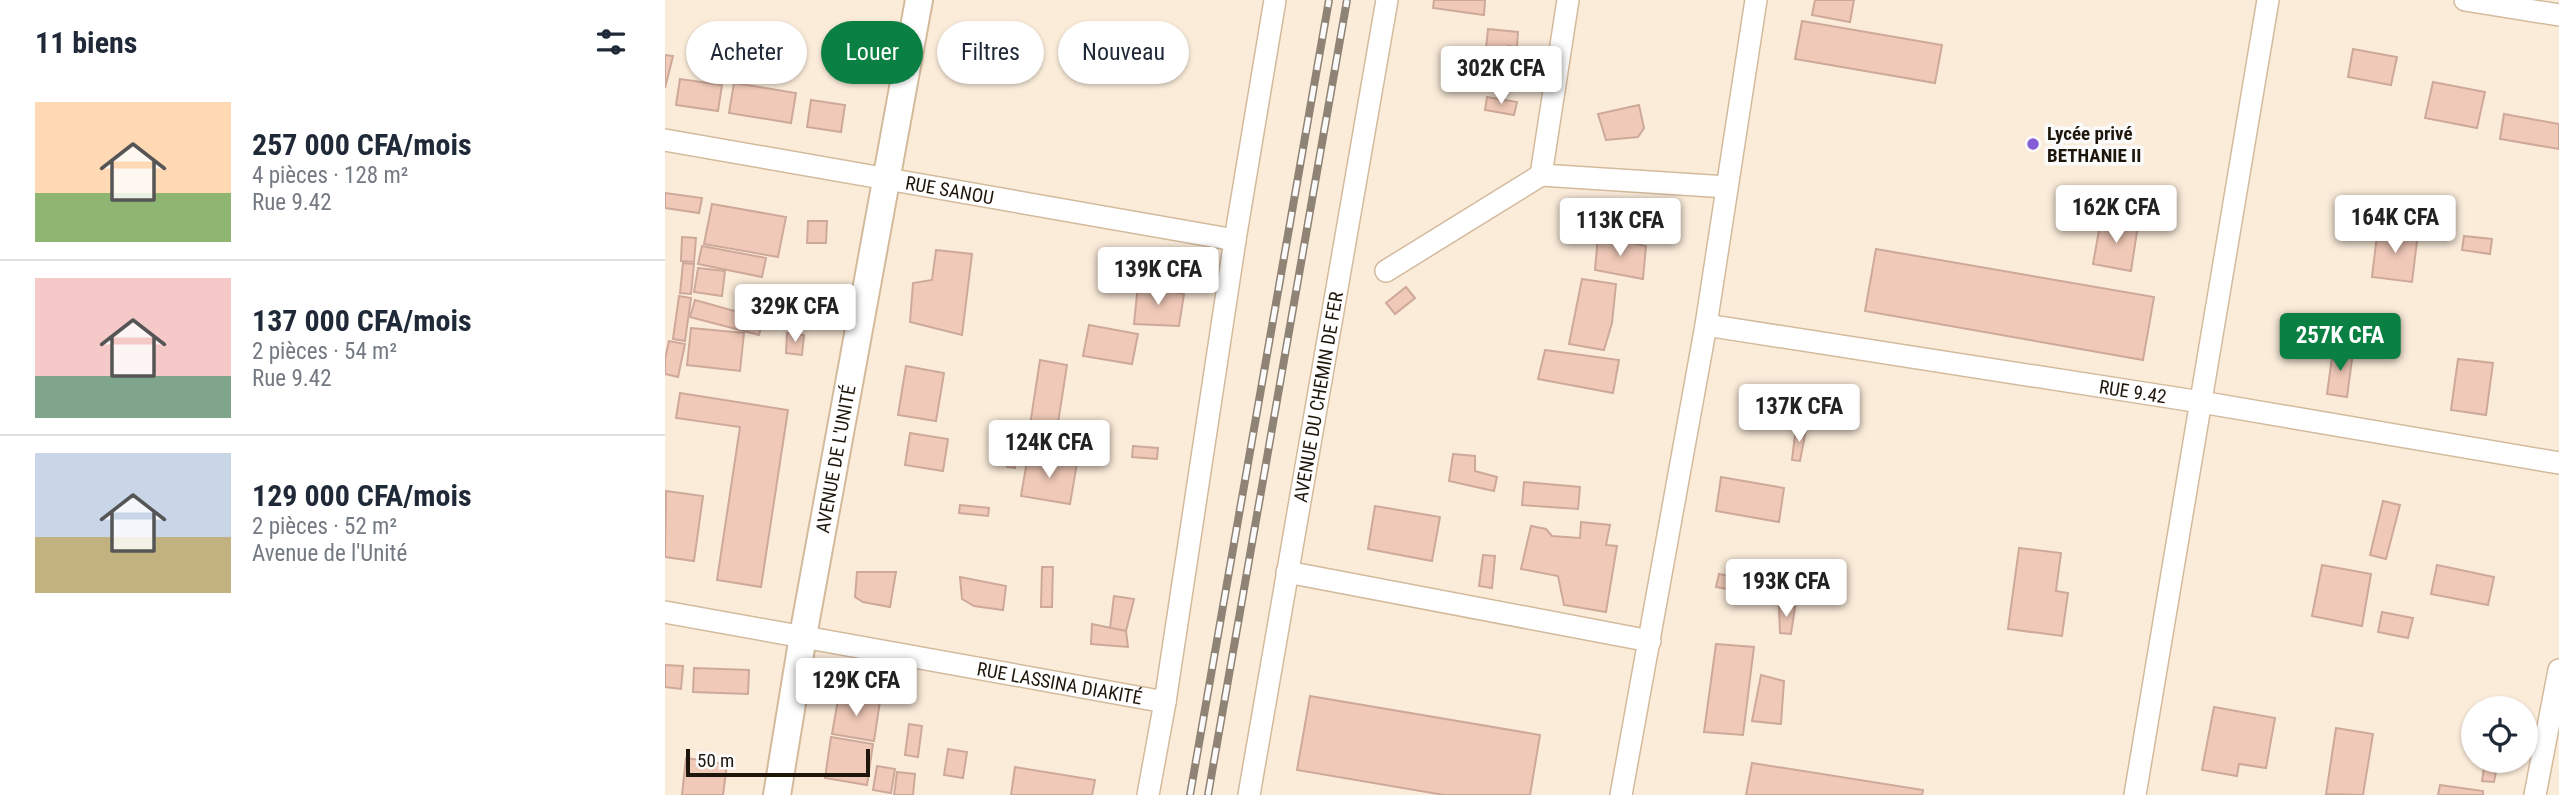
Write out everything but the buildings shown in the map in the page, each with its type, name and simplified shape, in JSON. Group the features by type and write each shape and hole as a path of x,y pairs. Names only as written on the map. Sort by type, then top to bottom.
{"street":[{"name":"AVENUE DE L'UNITÉ","path":"777,795 803,636 919,0"},
{"path":"1148,795 1165,702 1234,240 1275,0"},
{"name":"AVENUE DU CHEMIN DE FER","path":"1249,795 1387,0"},
{"path":"1541,175 1568,0"},
{"path":"1621,795 1706,325 1756,0"},
{"path":"2135,795 2268,0"},
{"path":"2465,0 2559,15"},
{"name":"RUE SANOU","path":"665,140 1234,240"},
{"path":"1387,271 1541,175 1727,187"},
{"name":"RUE 9.42","path":"1706,325 2201,402 2559,463"},
{"path":"1287,572 1650,640"},
{"name":"RUE LASSINA DIAKITÉ","path":"665,612 1165,702"},
{"path":"2535,795 2559,670"}],"railway":[{"path":"1190,795 1329,0"},
{"path":"1208,795 1347,0"}],"place":[{"name":"Lycée privé BETHANIE II","path":"2033,144"}]}
